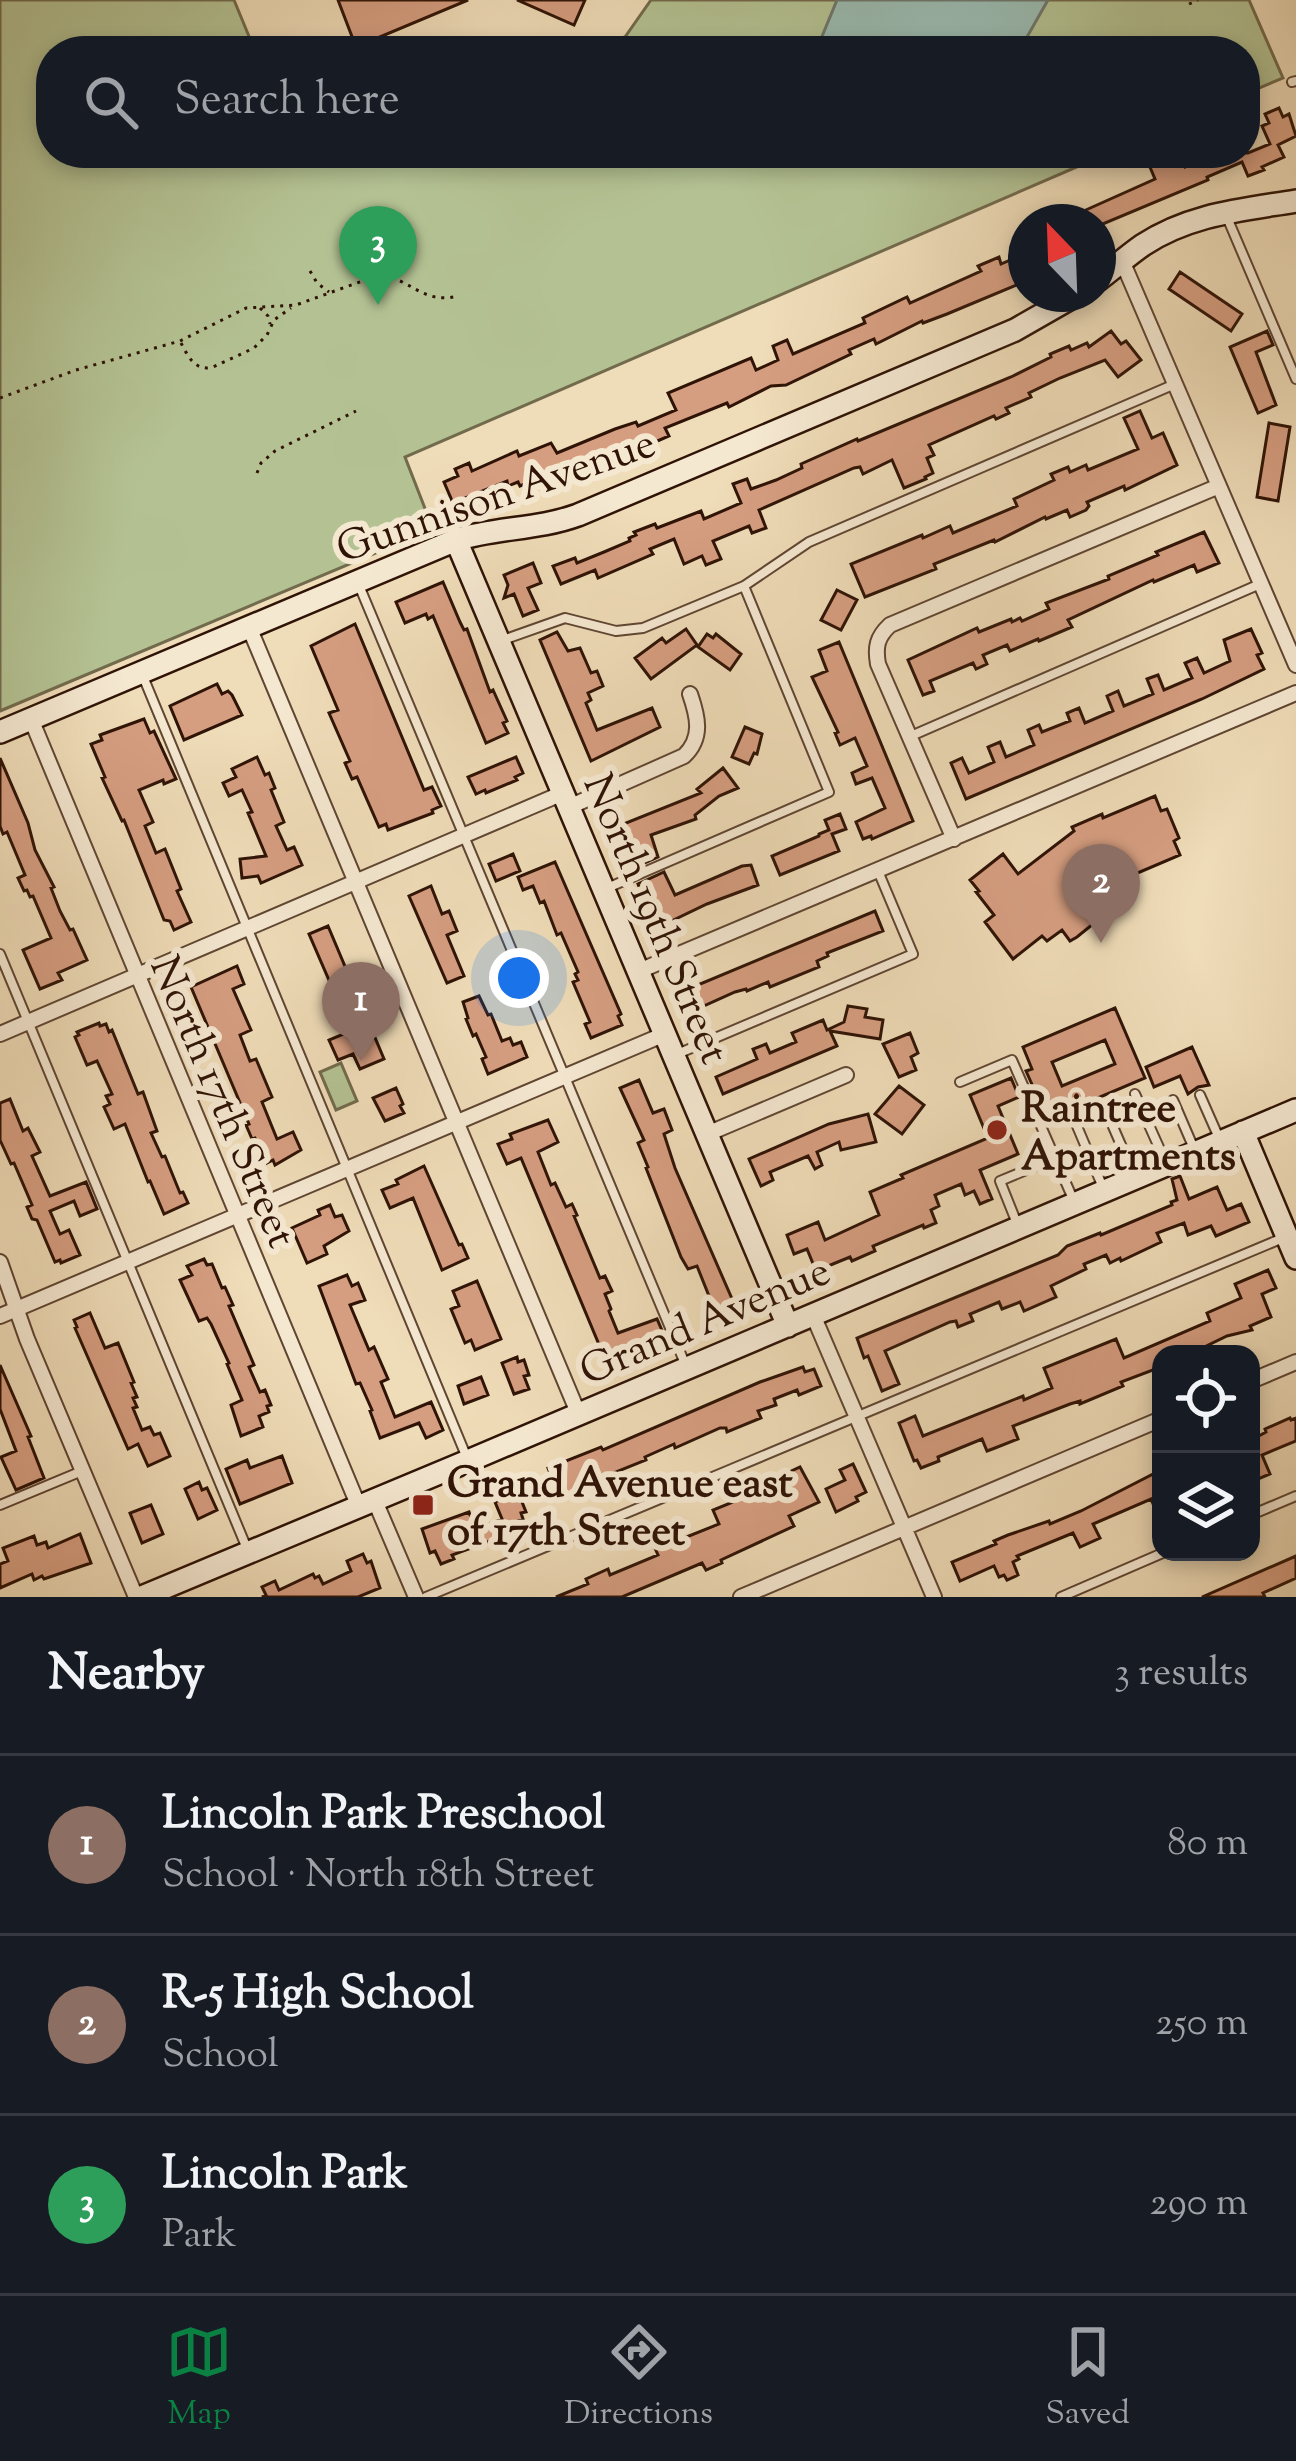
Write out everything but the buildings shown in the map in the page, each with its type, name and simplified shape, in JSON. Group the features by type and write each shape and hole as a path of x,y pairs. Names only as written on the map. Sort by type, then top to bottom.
{"street":[{"path":"1116,268 1139,248 1192,220 1296,201"},
{"path":"1123,263 1296,665"},
{"name":"Gunnison Avenue","path":"0,732 457,540 480,532 550,525 578,515 1016,330 1047,312"},
{"path":"954,839 878,664 881,633 890,625 1219,486"},
{"name":"North 19th Street","path":"457,540 788,1325"},
{"path":"249,627 578,1415"},
{"path":"639,971 1296,693"},
{"path":"0,1034 463,836 684,756 698,736 690,694"},
{"name":"North 17th Street","path":"31,719 237,1215 367,1504 416,1597"},
{"path":"0,1316 565,1077 669,1045"},
{"path":"707,1135 846,1075"},
{"name":"Grand Avenue","path":"139,1597 1296,1110"},
{"path":"1243,1132 1296,1258"},
{"path":"0,1262 82,1471 139,1597"},
{"path":"813,1315 934,1597"},
{"path":"1260,1377 1296,1362"},
{"path":"741,1597 1152,1423"}],"lane":[{"path":"1225,212 1296,379"},
{"path":"499,641 565,618 616,631 643,628 744,586 808,542 1175,384"},
{"path":"358,582 687,1369"},
{"path":"909,736 1261,584"},
{"path":"604,890 829,792 744,586"},
{"path":"141,673 468,1462"},
{"path":"669,1045 913,954 878,871"},
{"path":"0,954 248,1552"},
{"path":"960,1082 1012,1060 1075,1204"},
{"path":"1136,1094 1167,1165"},
{"path":"1200,1096 1220,1142"},
{"path":"1173,1100 1195,1153"},
{"path":"1104,1106 1136,1178"},
{"path":"1074,1119 1105,1191"},
{"path":"1019,1227 1000,1181 1055,1158"},
{"path":"426,1597 1287,1236"},
{"path":"0,1505 82,1471"},
{"path":"1260,1511 1296,1496"},
{"path":"1061,1597 1152,1558"}],"path":[{"path":"1189,4 1198,0"},
{"path":"310,271 322,289 337,292"},
{"path":"0,398 76,370 180,341 246,308 296,305 379,275 438,299 458,296"},
{"path":"270,326 296,305"},
{"path":"180,341 194,363 206,369 254,348 268,335 268,316 260,308"},
{"path":"257,473 274,451 356,411"}],"green space":[{"path":"0,0 234,0 249,36 36,36 36,168 1074,168 405,457 433,529 0,711"},
{"path":"651,0 1249,0 1283,78 1260,88 1260,36 626,36"},
{"path":"341,1063 357,1101 336,1110 320,1072"}],"water":[{"path":"837,0 1048,0 1028,36 822,36"}],"place":[{"name":"Lincoln Park","path":"378,305"},
{"name":"R-5 High School","path":"1101,943"},
{"name":"Lincoln Park Preschool","path":"361,1061"},
{"name":"Raintree Apartments","path":"997,1130"},
{"name":"Grand Avenue east of 17th Street","path":"423,1505"}]}
